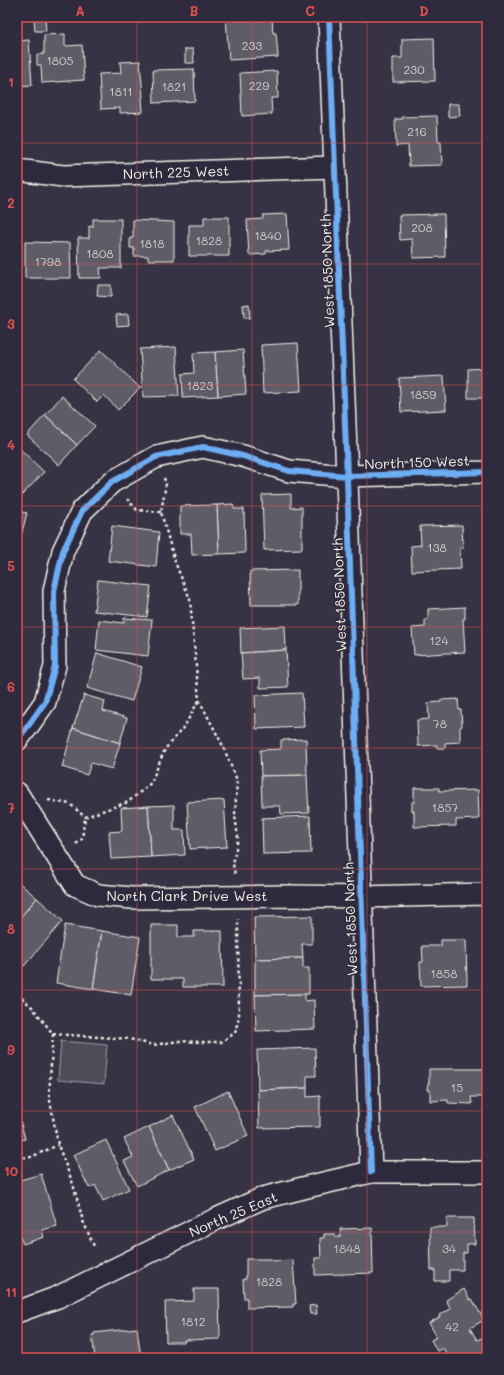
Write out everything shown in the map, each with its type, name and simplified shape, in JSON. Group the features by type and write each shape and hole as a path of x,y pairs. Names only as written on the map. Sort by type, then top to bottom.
{"street":[{"name":"West 1850 North","path":"329,17 347,476 371,1172"},
{"name":"North 225 West","path":"17,170 63,176 335,167"},
{"name":"North 150 West","path":"17,740 45,702 55,666 54,591 63,551 82,511 112,482 156,457 203,447 243,456 289,471 347,476 487,472"},
{"name":"North Clark Drive West","path":"17,793 75,885 98,895 132,898 291,896 361,897 487,894"},
{"name":"North 25 East","path":"17,1312 58,1297 206,1224 263,1198 371,1172 487,1172"}],"path":[{"path":"164,477 166,484 161,512 175,562 190,599 199,700 222,744 237,780 235,815 238,838 233,864 235,877"},
{"path":"127,500 136,510 161,512"},
{"path":"85,817 128,802 152,783 165,749 184,727 199,700"},
{"path":"42,802 50,799 70,804 85,817"},
{"path":"71,849 82,840 85,817"},
{"path":"53,1034 130,1039 153,1045 179,1041 221,1042 235,1033 239,1016 238,916"},
{"path":"17,994 32,1007 53,1034 49,1095 58,1145 73,1184 83,1221 94,1246"},
{"path":"17,1158 31,1157 58,1145"}],"shaded area":[{"path":"61,1041 107,1045 104,1084 58,1080"}],"building":[{"path":"226,17 272,17 273,33 276,33 278,57 229,60"},
{"path":"45,18 46,31 35,31 34,19"},
{"path":"65,34 65,46 82,45 84,80 42,83 41,65 37,65 37,55 44,54 44,35"},
{"path":"434,38 435,81 393,82 393,58 402,58 402,39"},
{"path":"29,40 32,85 17,86 17,41"},
{"path":"185,49 193,49 194,63 185,63"},
{"path":"140,61 143,112 120,113 120,108 101,109 99,74 121,73 120,62"},
{"path":"194,69 195,101 154,103 153,70"},
{"path":"277,71 278,98 271,98 272,114 242,116 240,73"},
{"path":"448,104 459,104 460,116 448,117"},
{"path":"437,116 438,142 441,142 442,165 409,166 408,145 396,146 395,119 403,119 402,117"},
{"path":"287,214 289,250 266,251 266,254 249,255 247,220 263,219 263,215"},
{"path":"444,214 445,257 413,258 412,239 400,240 399,215"},
{"path":"204,217 229,217 229,256 189,256 189,225 204,225"},
{"path":"93,219 121,219 121,268 100,268 101,278 79,278 78,238 89,238 89,226 93,227"},
{"path":"133,220 174,222 174,260 148,260 148,256 134,256 134,248 130,248 130,238 133,238"},
{"path":"25,242 70,243 71,278 25,278"},
{"path":"98,285 111,285 111,297 97,296"},
{"path":"249,304 250,318 244,318 243,305"},
{"path":"128,314 129,325 117,326 116,315"},
{"path":"298,343 301,391 263,393 261,345"},
{"path":"176,347 179,396 143,397 140,349"},
{"path":"101,350 140,388 118,410 104,395 97,402 73,379"},
{"path":"243,350 246,394 218,396 215,352"},
{"path":"215,352 218,396 183,398 182,374 194,373 193,353"},
{"path":"487,368 487,408 486,398 468,398 468,369"},
{"path":"444,376 446,410 401,412 399,378"},
{"path":"62,396 95,426 77,445 45,415"},
{"path":"45,415 77,445 59,465 27,435"},
{"path":"18,447 44,472 21,496 17,492"},
{"path":"291,494 291,508 302,507 302,549 264,550 262,495"},
{"path":"233,504 234,509 244,509 245,553 219,554 217,505"},
{"path":"217,505 219,554 192,555 191,534 180,534 180,506"},
{"path":"17,511 27,513 19,544 17,544"},
{"path":"462,525 463,548 460,548 461,569 412,571 411,546 421,545 420,526"},
{"path":"112,526 159,532 156,567 108,561"},
{"path":"298,570 298,605 251,605 250,571"},
{"path":"98,580 151,586 147,617 94,611"},
{"path":"465,607 465,619 463,619 465,652 414,655 412,628 425,627 425,620 428,619 428,609"},
{"path":"124,618 152,620 148,656 96,650 99,620 124,623"},
{"path":"285,626 286,650 241,653 240,628"},
{"path":"286,650 288,687 260,688 260,678 243,679 241,653"},
{"path":"97,653 142,667 132,701 87,688"},
{"path":"302,693 304,727 256,729 255,695"},
{"path":"84,695 105,701 103,711 127,718 120,743 73,728"},
{"path":"458,699 459,710 461,710 462,726 460,727 460,742 445,743 445,748 437,748 437,745 418,746 417,720 429,719 428,703 441,702 441,700"},
{"path":"73,728 120,743 112,769 91,763 87,775 62,767"},
{"path":"306,739 307,775 261,776 260,750 281,749 281,740"},
{"path":"307,775 309,813 281,814 280,806 262,806 261,776"},
{"path":"414,788 439,788 439,791 478,790 479,819 456,820 456,826 414,827 414,811 412,811 412,802 414,802"},
{"path":"224,800 227,847 190,849 187,802"},
{"path":"174,805 174,830 184,830 185,855 151,857 148,806"},
{"path":"148,806 151,857 111,859 109,832 122,831 121,808"},
{"path":"310,816 311,853 263,854 262,818"},
{"path":"17,881 37,898 17,921"},
{"path":"37,898 63,921 24,966 17,960 17,921"},
{"path":"312,916 312,944 302,944 303,958 255,959 254,917"},
{"path":"65,925 102,931 93,989 56,983"},
{"path":"151,925 178,925 178,937 194,937 194,931 222,931 223,987 183,987 183,979 151,979"},
{"path":"102,931 140,937 131,995 93,989"},
{"path":"441,940 466,940 467,985 421,986 420,962 423,962 422,946 441,946"},
{"path":"303,958 303,968 309,968 309,994 255,995 255,959"},
{"path":"305,994 305,1001 314,1000 315,1029 256,1031 255,995"},
{"path":"315,1048 316,1076 307,1076 307,1088 258,1090 257,1050"},
{"path":"429,1069 487,1069 487,1097 471,1097 472,1104 448,1103 448,1100 430,1101 430,1090 427,1090 429,1083"},
{"path":"307,1088 307,1097 320,1096 320,1127 259,1128 258,1090"},
{"path":"228,1091 248,1136 215,1151 195,1107"},
{"path":"17,1109 25,1139 17,1141"},
{"path":"173,1115 194,1159 169,1170 149,1127"},
{"path":"149,1127 169,1170 137,1186 124,1161 133,1157 124,1139"},
{"path":"106,1140 129,1189 103,1201 95,1185 89,1188 73,1155"},
{"path":"41,1174 57,1226 42,1230 44,1237 23,1244 20,1237 17,1238 17,1181"},
{"path":"447,1218 474,1218 475,1244 467,1244 467,1253 463,1253 463,1270 449,1270 449,1281 435,1281 435,1270 431,1270 430,1227 447,1227"},
{"path":"372,1228 373,1273 315,1275 315,1258 321,1258 320,1238 324,1238 324,1234 335,1234 335,1237 341,1237 340,1229"},
{"path":"246,1259 272,1259 272,1261 293,1260 296,1304 293,1304 293,1307 247,1308 247,1298 244,1298 243,1279 246,1279"},
{"path":"194,1289 219,1289 220,1339 166,1342 165,1302 194,1301"},
{"path":"464,1289 470,1300 472,1299 484,1320 470,1328 477,1340 482,1338 487,1347 487,1357 484,1358 449,1358 443,1348 437,1351 431,1340 437,1337 429,1323 440,1317 439,1315 451,1309 446,1300"},
{"path":"316,1305 317,1314 310,1314 309,1306"},
{"path":"137,1328 141,1358 95,1358 92,1335 94,1335 94,1333"}],"cycle path":[{"path":"329,17 346,450 371,1172"},
{"path":"17,740 45,702 55,666 54,591 63,551 82,511 112,482 156,457 203,447 243,456 289,471 347,476 487,472"}]}
